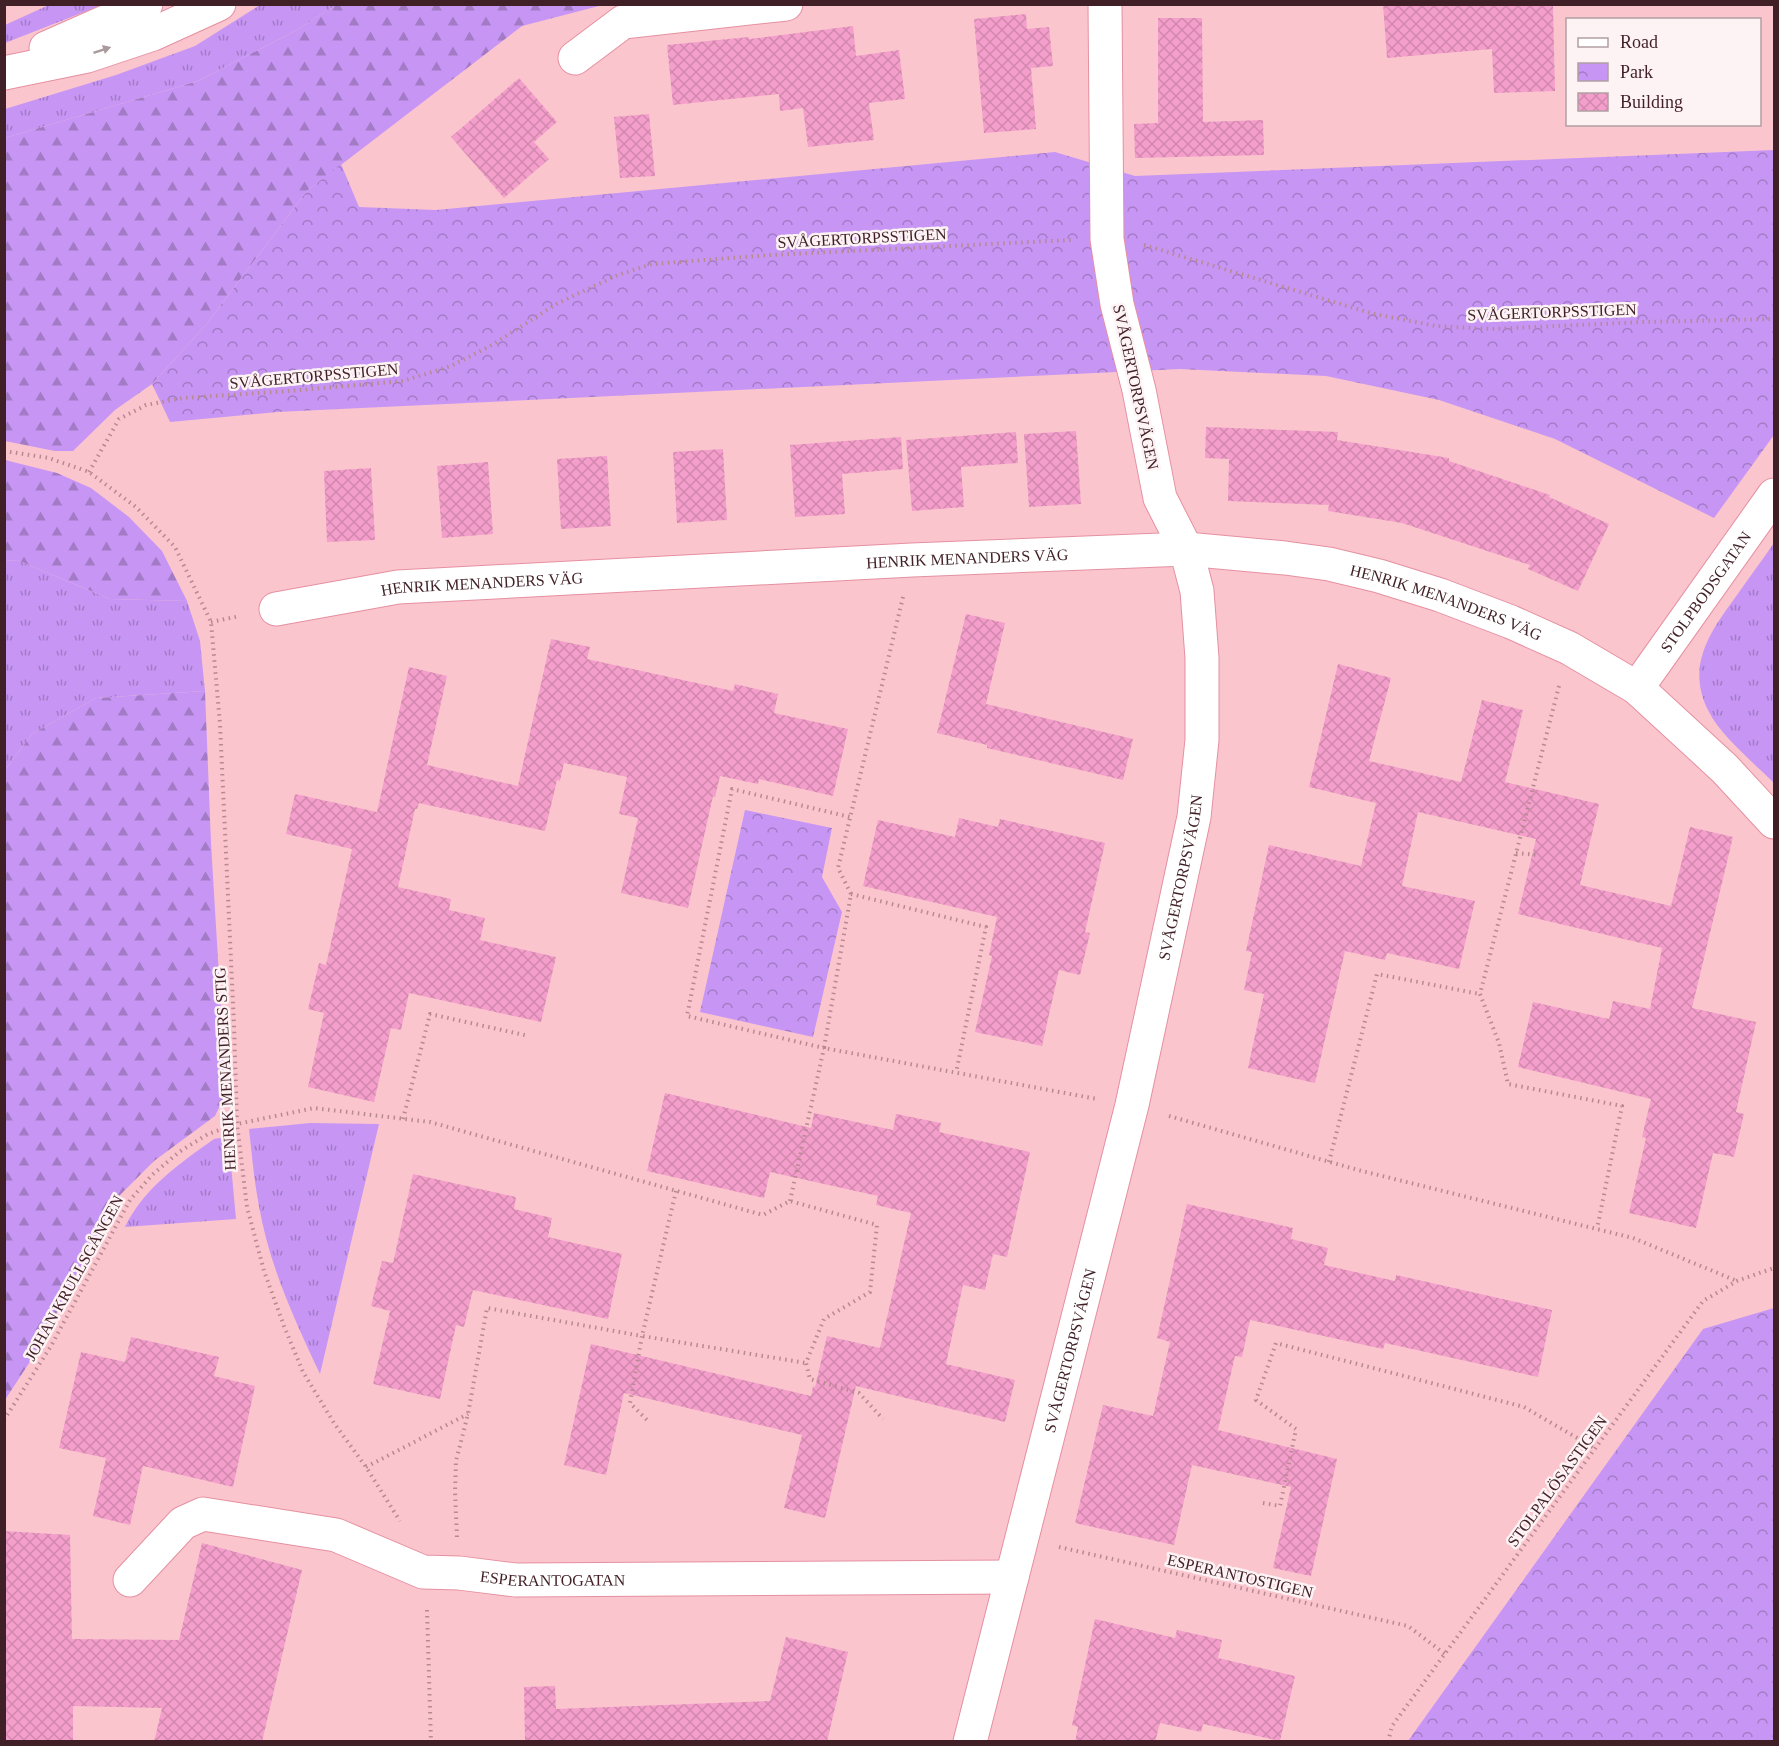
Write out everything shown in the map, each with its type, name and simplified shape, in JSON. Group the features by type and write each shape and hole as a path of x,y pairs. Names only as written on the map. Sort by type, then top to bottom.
{"street":[{"path":"4,65 146,4"},
{"path":"4,73 87,56 153,34 219,4"},
{"path":"575,58 623,22 786,4"},
{"name":"SVÅGERTORPSVÄGEN","path":"970,1742 1132,1105 1194,817 1202,740 1202,658 1197,591 1186,549 1160,498 1139,390 1117,304 1107,239 1105,4"},
{"name":"STOLPBODSGATAN","path":"1637,688 1774,495"},
{"name":"HENRIK MENANDERS VÄG","path":"276,609 398,587 934,559 1186,549 1307,561 1379,576 1440,595 1511,622 1569,648 1637,688 1725,769 1774,822"},
{"name":"ESPERANTOGATAN","path":"130,1580 183,1523 203,1514 336,1535 423,1572 459,1573 516,1580 1012,1577"}],"path":[{"name":"SVÅGERTORPSSTIGEN","path":"89,472 119,419 146,405 183,398 403,381 451,366 492,345 558,303 618,275 652,264 771,255 1107,239 1144,244 1374,314 1436,326 1491,329 1644,321 1774,319"},
{"path":"4,451 49,458 89,472"},
{"name":"HENRIK MENANDERS STIG","path":"89,472 136,507 175,547 211,622 220,724 237,1124 247,1207 264,1271 303,1372 334,1423 366,1467 408,1533 423,1572 427,1609 431,1742"},
{"path":"1569,648 1480,994 1499,1043 1508,1083 1622,1106 1598,1229"},
{"path":"850,817 732,789 687,1016 824,1048 789,1201 877,1225 870,1292 824,1319 806,1363 810,1379 859,1393 883,1419"},
{"path":"1516,853 1538,855"},
{"path":"851,894 986,927 956,1073"},
{"path":"1329,1162 1377,974 1480,994"},
{"path":"403,1119 430,1014 529,1035"},
{"name":"JOHAN KRULLSGÅNGEN","path":"4,1420 51,1346 130,1200 152,1175 179,1152 208,1134 237,1124 314,1108 430,1122 763,1215 789,1201"},
{"path":"647,1420 630,1403 642,1336 676,1191"},
{"name":"STOLPALÖSASTIGEN","path":"1388,1742 1392,1726 1703,1301 1737,1281 1774,1268"},
{"path":"459,1573 455,1492 456,1461 468,1414 487,1308 806,1363"},
{"path":"1263,1503 1280,1506 1296,1429 1256,1400 1276,1343 1524,1407 1596,1449"},
{"path":"366,1467 468,1414"},
{"name":"ESPERANTOSTIGEN","path":"1020,1542 1053,1546 1407,1626 1445,1654"}],"green space":[{"path":"51,4 102,5 5,43 5,25"},
{"path":"260,5 336,5 297,30 198,81 5,138 5,109 116,75 195,46"},
{"path":"336,5 615,5 599,6 522,26 307,191 205,326 152,384 115,410 73,451 55,451 5,441 5,138 198,81 297,30"},
{"path":"1774,150 1774,435 1714,518 1555,439 1439,400 1326,376 1180,369 277,412 170,422 152,384 205,326 307,191 341,164 359,207 436,210 1055,152 1135,176"},
{"path":"5,460 57,473 91,488 129,517 162,551 187,601 110,599 17,560 5,561"},
{"path":"1774,543 1774,783 1714,721 1702,695 1699,680 1700,665 1710,636"},
{"path":"17,560 110,599 187,601 200,641 205,691 96,698 32,734 5,770 5,561"},
{"path":"205,691 211,843 226,1093 215,1116 154,1161 120,1195 33,1357 5,1400 5,770 32,734 96,698"},
{"path":"745,810 832,828 822,877 842,912 813,1037 700,1012"},
{"path":"310,1123 379,1124 320,1374 292,1313 269,1250 257,1197 249,1129"},
{"path":"220,1138 229,1143 236,1219 125,1227 142,1200 163,1178 214,1139"},
{"path":"1774,1308 1774,1741 1408,1741 1703,1329"}],"building":[{"path":"1383,4 1553,4 1555,91 1494,93 1492,49 1387,58"},
{"path":"1026,14 1027,29 1049,27 1053,66 1031,68 1036,129 984,133 974,19"},
{"path":"1158,18 1202,18 1203,122 1263,120 1264,155 1135,158 1134,124 1158,123"},
{"path":"853,26 856,56 899,50 905,99 869,103 874,140 808,147 803,108 780,111 779,94 673,105 667,45 749,37 749,39"},
{"path":"519,78 557,122 534,142 549,159 504,198 451,137"},
{"path":"649,114 655,176 620,178 614,117"},
{"path":"1206,427 1338,432 1337,440 1449,458 1449,461 1550,495 1549,497 1609,524 1578,591 1528,569 1530,565 1402,523 1328,511 1329,505 1228,501 1229,459 1205,458"},
{"path":"1076,431 1081,504 1029,507 1024,434"},
{"path":"1016,432 1018,463 961,467 964,507 912,511 906,440"},
{"path":"901,437 903,469 842,474 845,514 795,517 790,445"},
{"path":"723,449 727,520 677,523 673,452"},
{"path":"607,456 611,526 561,529 557,459"},
{"path":"488,462 493,534 442,538 437,466"},
{"path":"371,468 375,540 327,542 324,471"},
{"path":"966,614 1005,623 986,704 1133,739 1123,780 987,748 987,745 937,733"},
{"path":"551,639 590,647 587,659 733,691 735,684 778,694 774,713 848,729 833,796 759,779 758,784 720,776 715,797 713,796 688,908 621,893 638,818 619,814 627,777 564,763 560,781 557,780 545,831 419,803 415,809 398,887 451,899 449,910 485,918 480,940 556,957 541,1022 409,993 401,1030 391,1028 374,1102 308,1087 324,1013 308,1009 319,963 326,965 352,849 286,834 295,794 377,812 409,667 447,676 427,765 518,786"},
{"path":"1338,664 1391,678 1369,761 1461,782 1482,700 1523,710 1505,782 1599,804 1580,885 1671,906 1690,827 1733,837 1692,1008 1756,1022 1736,1112 1744,1114 1734,1157 1713,1153 1696,1228 1629,1213 1646,1138 1642,1137 1651,1099 1518,1067 1533,1002 1609,1019 1613,1001 1650,1009 1662,948 1518,914 1536,839 1418,812 1402,886 1475,901 1459,969 1387,953 1385,960 1345,951 1315,1083 1248,1068 1264,994 1244,990 1252,952 1246,951 1269,845 1361,866 1376,803 1309,787"},
{"path":"959,818 998,827 1000,819 1105,843 1085,932 1090,933 1080,975 1059,970 1042,1046 975,1032 992,956 989,955 997,917 863,886 878,820 955,837"},
{"path":"665,1093 811,1128 814,1113 893,1130 896,1114 941,1123 939,1132 1030,1152 1007,1257 993,1254 985,1290 963,1285 946,1364 1015,1380 1005,1422 856,1386 825,1518 784,1508 802,1435 624,1393 606,1475 564,1465 591,1344 811,1396 827,1336 880,1348 911,1213 876,1205 878,1196 770,1172 764,1198 647,1171"},
{"path":"413,1174 516,1197 514,1209 552,1218 548,1237 622,1254 608,1319 473,1290 464,1327 456,1325 440,1399 373,1384 390,1311 371,1306 382,1261 393,1263"},
{"path":"1187,1204 1293,1228 1291,1239 1328,1248 1324,1265 1395,1281 1396,1275 1552,1310 1538,1377 1385,1343 1383,1349 1250,1320 1242,1357 1235,1356 1218,1430 1337,1459 1311,1576 1273,1568 1291,1487 1192,1465 1174,1545 1075,1523 1103,1405 1153,1416 1170,1342 1157,1338"},
{"path":"131,1337 219,1357 214,1376 255,1386 233,1487 143,1466 130,1525 93,1516 106,1458 59,1448 81,1352 125,1362"},
{"path":"4,1531 70,1535 72,1639 179,1640 202,1543 302,1570 262,1742 154,1742 162,1708 73,1706 73,1742 4,1742"},
{"path":"1095,1619 1175,1638 1177,1630 1222,1640 1218,1658 1295,1676 1280,1741 1203,1724 1201,1732 1160,1723 1155,1742 1075,1742 1078,1727 1072,1725"},
{"path":"786,1637 848,1652 827,1742 525,1742 524,1687 555,1686 556,1709 770,1701"}]}
